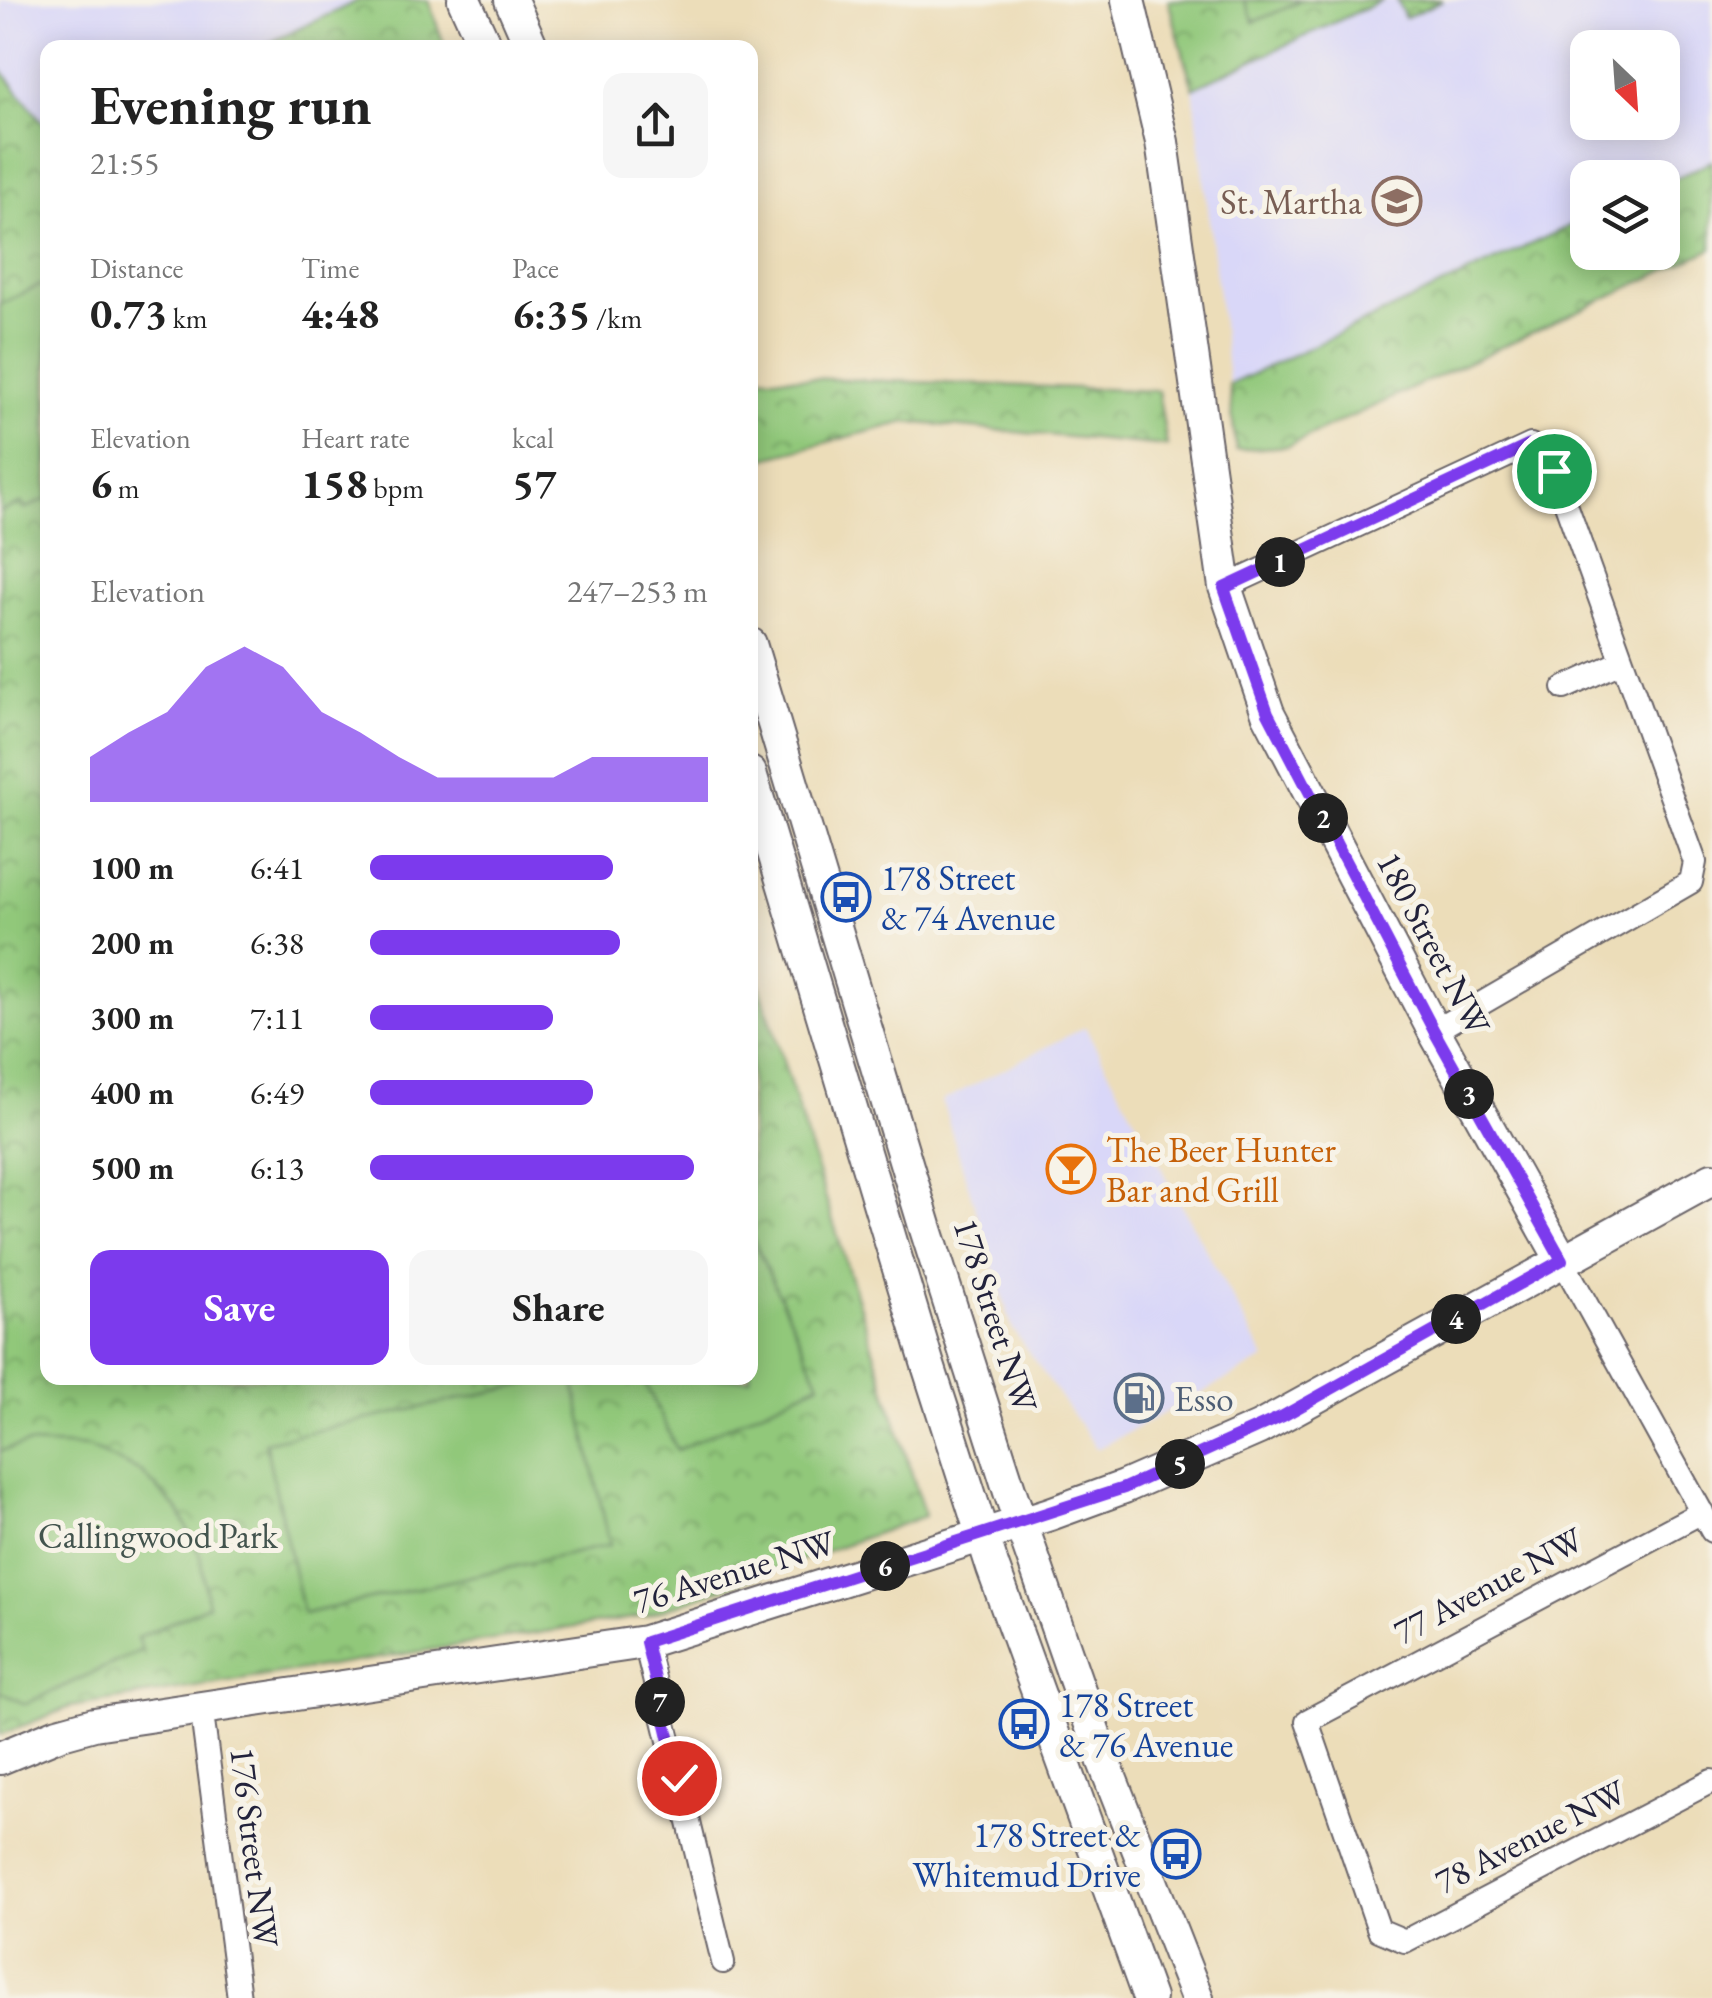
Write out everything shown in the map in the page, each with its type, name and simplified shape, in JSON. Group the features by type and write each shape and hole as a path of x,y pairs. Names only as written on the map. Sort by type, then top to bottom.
{"street":[{"path":"464,0 482,40"},
{"path":"512,0 529,40"},
{"name":"180 Street NW","path":"1128,0 1162,142 1224,588 1268,713 1434,1031 1707,1521"},
{"path":"1224,588 1530,445 1554,471 1695,862 1691,882 1434,1031"},
{"path":"1564,688 1621,662"},
{"name":"178 Street NW","path":"759,705 1020,1523 1104,1762 1197,1998"},
{"path":"758,800 983,1535 1149,1998"},
{"name":"76 Avenue NW","path":"0,1758 94,1724 646,1642 1124,1488 1246,1434 1712,1180"},
{"name":"77 Avenue NW","path":"1379,1930 1307,1721 1707,1521"},
{"path":"646,1642 723,1962"},
{"name":"176 Street NW","path":"201,1706 239,1998"},
{"name":"78 Avenue NW","path":"1379,1930 1405,1940 1712,1781"}],"shaded area":[{"path":"0,0 359,0 276,40 40,40 40,120 0,68"},
{"name":"St. Martha","path":"1383,0 1397,0 1405,18 1443,0 1712,0 1712,161 1680,176 1680,160 1570,160 1570,226 1229,385 1193,88"},
{"path":"1085,1027 1265,1359 1097,1449 1013,1330 942,1101"}],"green space":[{"path":"359,0 428,0 442,40 276,40"},
{"path":"1168,0 1383,0 1193,88"},
{"path":"1244,0 1296,0 1297,3 1254,22"},
{"path":"1397,0 1443,0 1405,18"},
{"name":"Callingwood Park","path":"0,68 40,119 40,1385 758,1385 758,981 925,1516 645,1616 70,1707 0,1735"},
{"path":"1712,161 1712,249 1680,264 1680,176"},
{"path":"1570,226 1570,270 1667,270 1288,446 1236,450 1229,385"},
{"path":"40,285 40,502 25,509 22,503 0,512 0,304"},
{"path":"758,376 1158,391 1167,446 906,422 758,460"},
{"path":"758,1250 820,1383 677,1450 646,1385 758,1385"},
{"path":"522,1385 575,1385 610,1545 303,1614 265,1442"},
{"path":"28,1444 88,1447 141,1472 179,1511 200,1556 208,1605 137,1638 142,1650 25,1704 0,1691 0,1451"}],"place":[{"name":"St. Martha","path":"1397,201"},
{"name":"178 Street & 74 Avenue","path":"846,897"},
{"name":"The Beer Hunter Bar and Grill","path":"1071,1169"},
{"name":"Esso","path":"1139,1398"},
{"name":"178 Street & 76 Avenue","path":"1024,1724"},
{"name":"178 Street & Whitemud Drive","path":"1176,1854"}],"route":[{"path":"679,1778 646,1642 1124,1488 1283,1416 1562,1260 1434,1031 1268,713 1224,588 1530,445 1554,471"}]}
